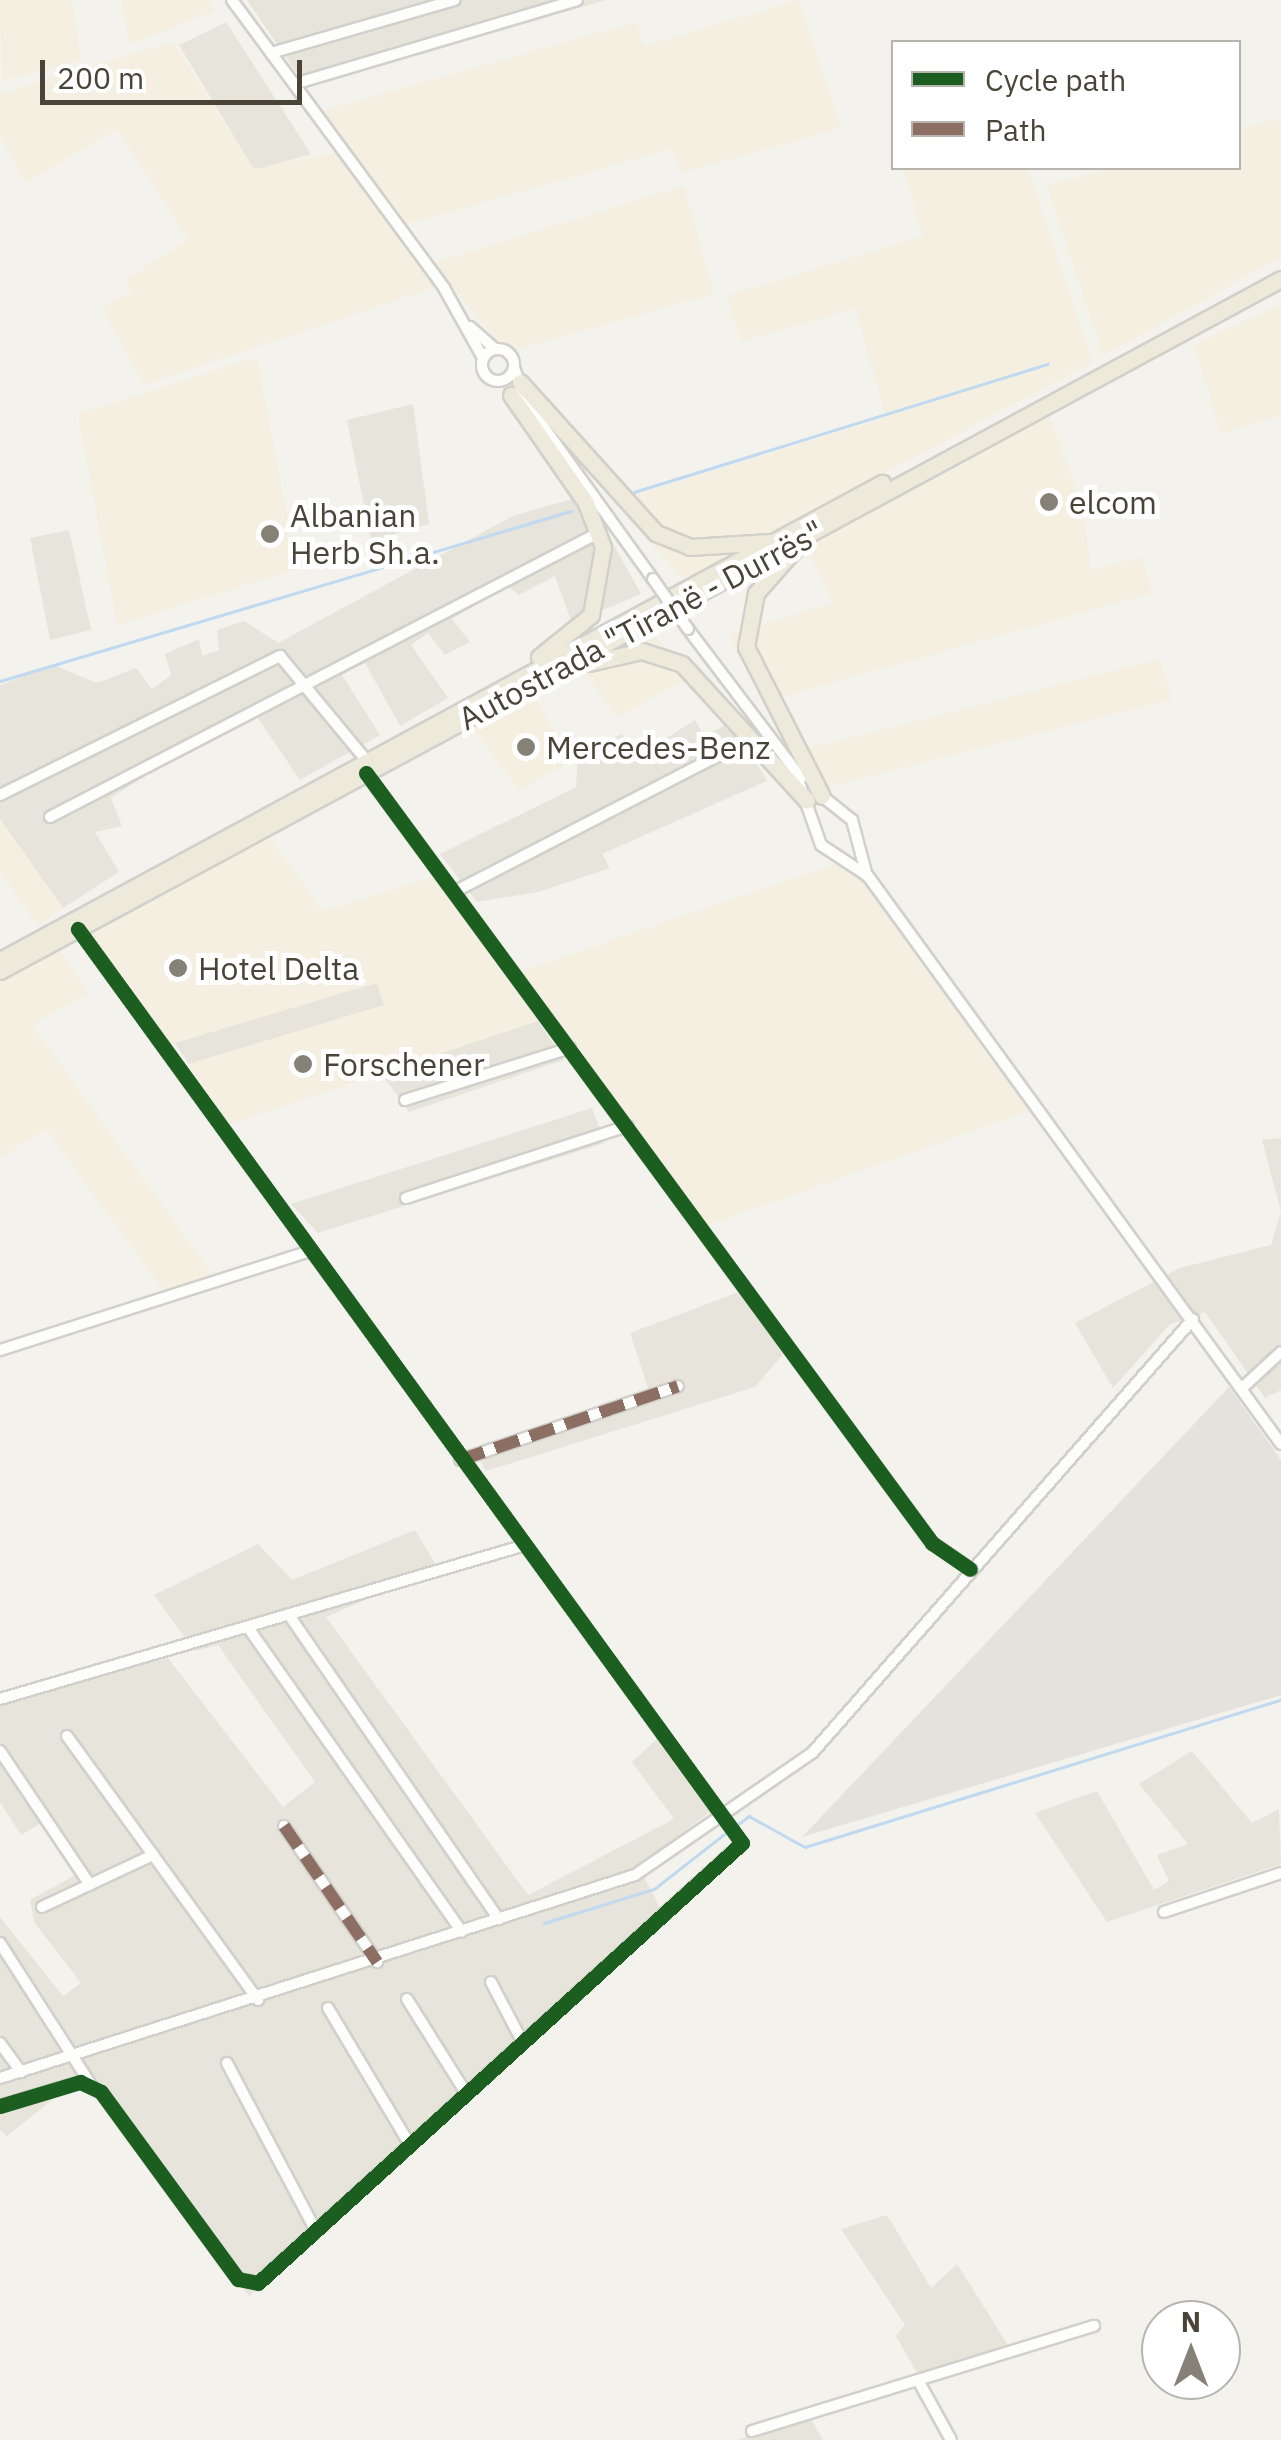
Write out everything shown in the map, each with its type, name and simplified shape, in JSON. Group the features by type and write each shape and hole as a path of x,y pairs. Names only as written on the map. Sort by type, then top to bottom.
{"highway":[{"name":"Autostrada \"Tiranë - Durrës\"","path":"0,972 367,767 500,688 1281,267"},
{"name":"Autostrada \"Tiranë - Durrës\"","path":"0,960 472,716 1281,278"},
{"path":"518,386 656,533 702,548 773,541"},
{"path":"500,688 591,614 601,584 600,532 518,386"},
{"path":"808,534 756,593 745,635 755,678 814,798"},
{"path":"472,716 602,656 642,651 694,672 752,738 814,798"}],"street":[{"path":"232,0 466,323 491,380"},
{"path":"271,53 455,0"},
{"path":"294,84 577,0"},
{"path":"466,323 495,349 652,579 814,798 839,811 855,836 868,876"},
{"path":"483,358 495,349"},
{"path":"491,380 518,386"},
{"path":"491,380 518,386"},
{"path":"50,816 600,532"},
{"path":"0,795 274,658 287,658 932,1543 970,1569"},
{"path":"454,892 752,738"},
{"path":"814,798 816,839 868,876 1281,1444"},
{"path":"816,825 839,811"},
{"path":"834,851 855,836"},
{"path":"0,1944 78,2055 90,2085 238,2279 258,2283 522,2041 739,1851 732,1825 522,1546 78,929"},
{"path":"405,1100 570,1048"},
{"path":"406,1198 628,1126"},
{"path":"0,1350 308,1252"},
{"path":"0,2078 617,1884 720,1811 813,1752 1192,1319"},
{"path":"1241,1389 1281,1352"},
{"path":"460,1460 678,1386"},
{"path":"0,1699 291,1618 522,1546"},
{"path":"291,1618 499,1919"},
{"path":"249,1629 462,1932"},
{"path":"67,1736 258,2000"},
{"path":"0,1751 90,1885"},
{"path":"284,1826 377,1962"},
{"path":"42,1907 152,1855"},
{"path":"1164,1912 1281,1872"},
{"path":"492,1982 522,2041"},
{"path":"407,1999 466,2093"},
{"path":"328,2008 410,2145"},
{"path":"0,2042 21,2072"},
{"path":"227,2063 316,2231"},
{"path":"0,2106 90,2085"},
{"path":"752,2431 1094,2326"},
{"path":"920,2382 950,2440"}],"shaded area":[{"path":"0,0 72,0 81,60 2,81"},
{"path":"122,0 208,0 215,11 129,44"},
{"path":"247,0 606,0 307,88"},
{"path":"799,0 841,128 681,173 672,149 406,224 321,111 637,22 644,46"},
{"path":"226,22 311,154 254,170 179,45"},
{"path":"173,42 254,169 336,153 435,287 144,385 102,308 132,291 125,280 188,240 117,129 26,183 0,136 0,94"},
{"path":"1281,117 1281,257 1103,356 1047,186 1104,170 1241,170 1241,129"},
{"path":"904,170 1029,170 1093,362 684,580 617,506 626,498 886,417 855,308 741,342 726,296 923,236"},
{"path":"684,186 714,294 507,352 432,263"},
{"path":"1281,304 1281,416 1221,433 1194,345"},
{"path":"257,357 297,569 117,625 78,414"},
{"path":"413,404 429,524 371,541 347,420"},
{"path":"1048,412 1083,509 1091,570 1142,557 1152,593 767,701 728,635 833,603 805,544"},
{"path":"586,495 641,594 572,623 555,576 519,595 508,586 452,619 470,642 445,655 428,633 411,645 448,698 400,726 365,663 342,675 380,735 300,780 251,708 111,798 122,826 95,832 119,872 63,908 0,819 0,685 54,665 97,683 136,668 152,689 171,675 165,654 199,639 202,656 219,650 217,630 244,621 278,643 513,516"},
{"path":"69,530 91,630 50,640 30,538"},
{"path":"650,628 689,678 617,717 581,667"},
{"path":"1159,659 1172,699 816,790 794,752"},
{"path":"532,693 572,761 519,790 472,727"},
{"path":"695,720 704,736 731,722 767,781 602,854 610,868 538,892 477,902 440,854 576,787 578,754 622,734 638,756"},
{"path":"0,820 63,908 38,926 0,871"},
{"path":"268,834 322,911 435,877 538,1021 227,1125 189,1064 384,1005 377,983 167,1045 87,934"},
{"path":"852,858 1029,1111 706,1226 519,972"},
{"path":"57,947 88,993 32,1025 214,1277 164,1291 46,1129 0,1158 0,978"},
{"path":"377,982 385,1005 189,1064 175,1043"},
{"path":"538,1021 564,1060 409,1112 381,1073"},
{"path":"592,1108 605,1143 318,1233 291,1204"},
{"path":"1281,1138 1281,1212 1262,1140"},
{"path":"1281,1212 1281,1390 1265,1398 1205,1312 1169,1325 1113,1388 1075,1323 1180,1268 1271,1245"},
{"path":"752,1287 792,1344 755,1387 486,1471 474,1449 650,1394 630,1333"},
{"path":"1229,1387 1281,1460 1281,1695 802,1837"},
{"path":"415,1530 438,1568 326,1617 528,1895 674,1819 632,1762 659,1737 715,1808 638,1866 662,1911 249,2296 95,2089 62,2092 7,2136 0,2130 0,1917 63,1996 81,1983 34,1922 30,1900 77,1874 40,1824 21,1835 0,1802 0,1703 168,1658 283,1807 315,1782 218,1645 195,1651 154,1595 258,1544 292,1580"},
{"path":"1192,1751 1252,1823 1279,1809 1281,1864 1107,1922 1035,1813 1097,1791 1154,1890 1169,1881 1157,1855 1188,1844 1139,1784"},
{"path":"887,2215 931,2288 957,2264 1011,2350 918,2375 896,2336 905,2325 841,2229"},
{"path":"809,2416 823,2440 736,2440"}],"waterway":[{"path":"634,492 1048,364"},
{"path":"0,681 571,511"},
{"path":"734,1827 749,1816 805,1847 1281,1700"},
{"path":"544,1923 654,1889 727,1832"}],"marked path":[{"path":"460,1460 678,1386"},
{"path":"284,1826 377,1962"}],"cycle path":[{"path":"366,773 932,1543 970,1569"},
{"path":"0,2106 80,2082 101,2092 238,2279 258,2283 742,1843 78,929"}],"place":[{"name":"elcom","path":"1049,502"},
{"name":"Albanian Herb Sh.a.","path":"270,534"},
{"name":"Mercedes-Benz","path":"526,747"},
{"name":"Hotel Delta","path":"178,968"},
{"name":"Forschener","path":"303,1064"}]}
